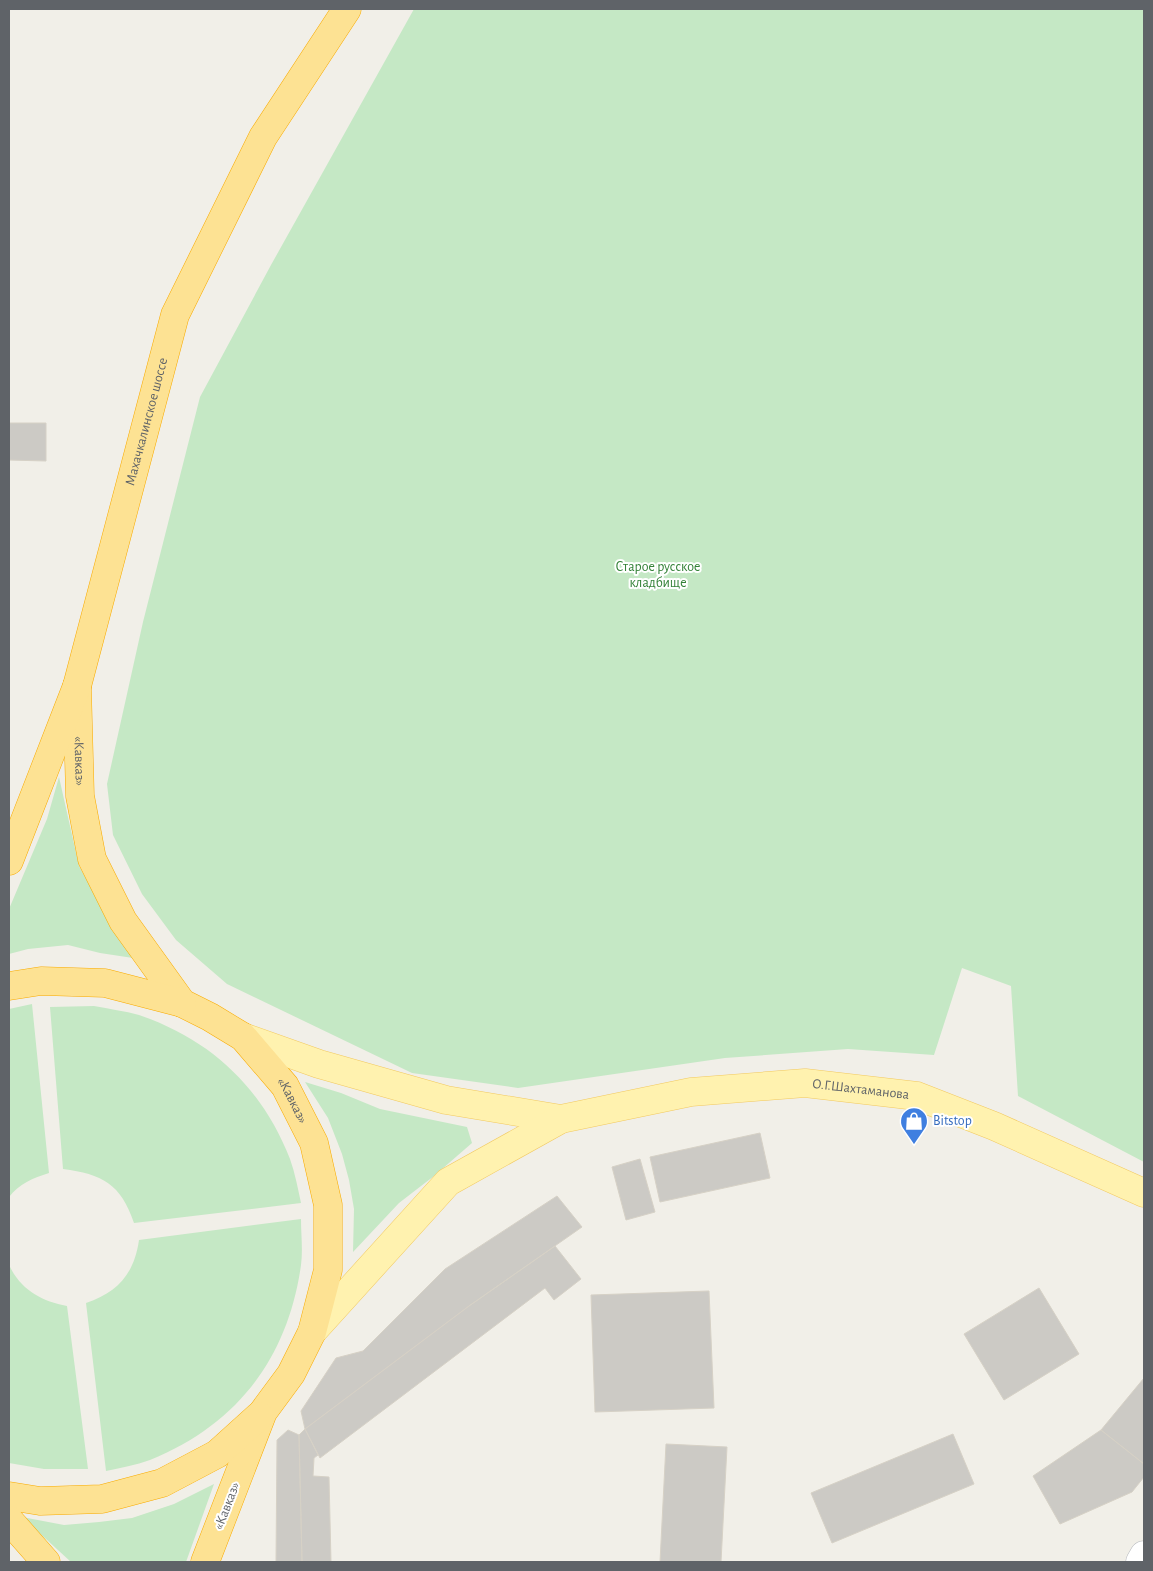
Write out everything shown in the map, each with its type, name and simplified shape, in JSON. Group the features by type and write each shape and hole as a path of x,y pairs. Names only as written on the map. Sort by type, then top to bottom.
{"highway":[{"name":"Махачкалинское шоссе","path":"9,861 77,686 175,315 263,136 347,9"},
{"name":"«Кавказ»","path":"77,686 80,796 92,859 123,920 182,1003 243,1037 285,1086 314,1143 328,1206 328,1270 312,1332 292,1374 263,1412 205,1562"},
{"path":"9,986 41,981 105,983 182,1003"},
{"path":"9,1496 40,1501 102,1500 162,1483 217,1454 263,1412"},
{"path":"9,1520 46,1562"}],"main road":[{"path":"243,1037 319,1064 446,1100 561,1120"},
{"name":"О.Г.Шахтаманова","path":"561,1120 691,1092 805,1083 916,1096 994,1126 1144,1193"},
{"path":"312,1332 448,1182 561,1120"}],"street":[{"path":"1140,1562 1144,1555"}],"green space":[{"name":"Старое русское кладбище","path":"414,9 1144,9 1144,1162 1018,1096 1011,986 962,968 934,1055 848,1049 725,1058 518,1088 412,1073 227,984 176,940 142,894 113,835 107,784 143,622 200,397 271,265"},
{"path":"59,777 79,866 107,917 133,958 100,953 68,945 28,949 9,954 9,909 47,819"},
{"path":"32,1004 49,1173 17,1188 9,1197 9,1009"},
{"path":"94,1006 139,1015 165,1025 211,1053 231,1070 265,1110 278,1133 292,1164 301,1203 134,1223 123,1199 108,1183 89,1174 63,1169 50,1007"},
{"path":"305,1082 341,1093 380,1109 467,1127 472,1143 399,1203 353,1252 354,1209 342,1154 328,1118"},
{"path":"301,1219 302,1259 294,1299 284,1330 270,1358 253,1384 233,1407 208,1428 181,1445 150,1460 106,1471 86,1303 107,1293 123,1280 133,1263 139,1240"},
{"path":"9,1265 19,1281 33,1293 49,1301 67,1306 88,1469 44,1469 9,1463"},
{"path":"214,1484 186,1562 71,1562 22,1517 64,1525 132,1518 174,1504"}],"building":[{"path":"9,423 46,423 46,461 9,460"},
{"path":"760,1133 770,1178 660,1202 650,1157"},
{"path":"640,1159 655,1212 626,1220 612,1167"},
{"path":"557,1196 582,1227 469,1306 305,1429 301,1411 336,1358 363,1351 445,1269"},
{"path":"555,1246 581,1279 554,1300 545,1288 320,1458 305,1429 469,1306"},
{"path":"1039,1288 1079,1354 1004,1400 964,1334"},
{"path":"709,1291 714,1408 595,1412 591,1295"},
{"path":"1144,1378 1144,1464 1101,1430"},
{"path":"305,1429 318,1455 314,1458 313,1476 329,1477 331,1562 302,1562 299,1435"},
{"path":"288,1430 299,1435 302,1562 276,1562 277,1440"},
{"path":"1101,1430 1144,1464 1144,1477 1132,1492 1060,1524 1033,1476"},
{"path":"953,1434 974,1484 832,1543 811,1493"},
{"path":"666,1444 727,1447 721,1562 660,1562"}],"place":[{"name":"Bitstop","path":"914,1145"}]}
